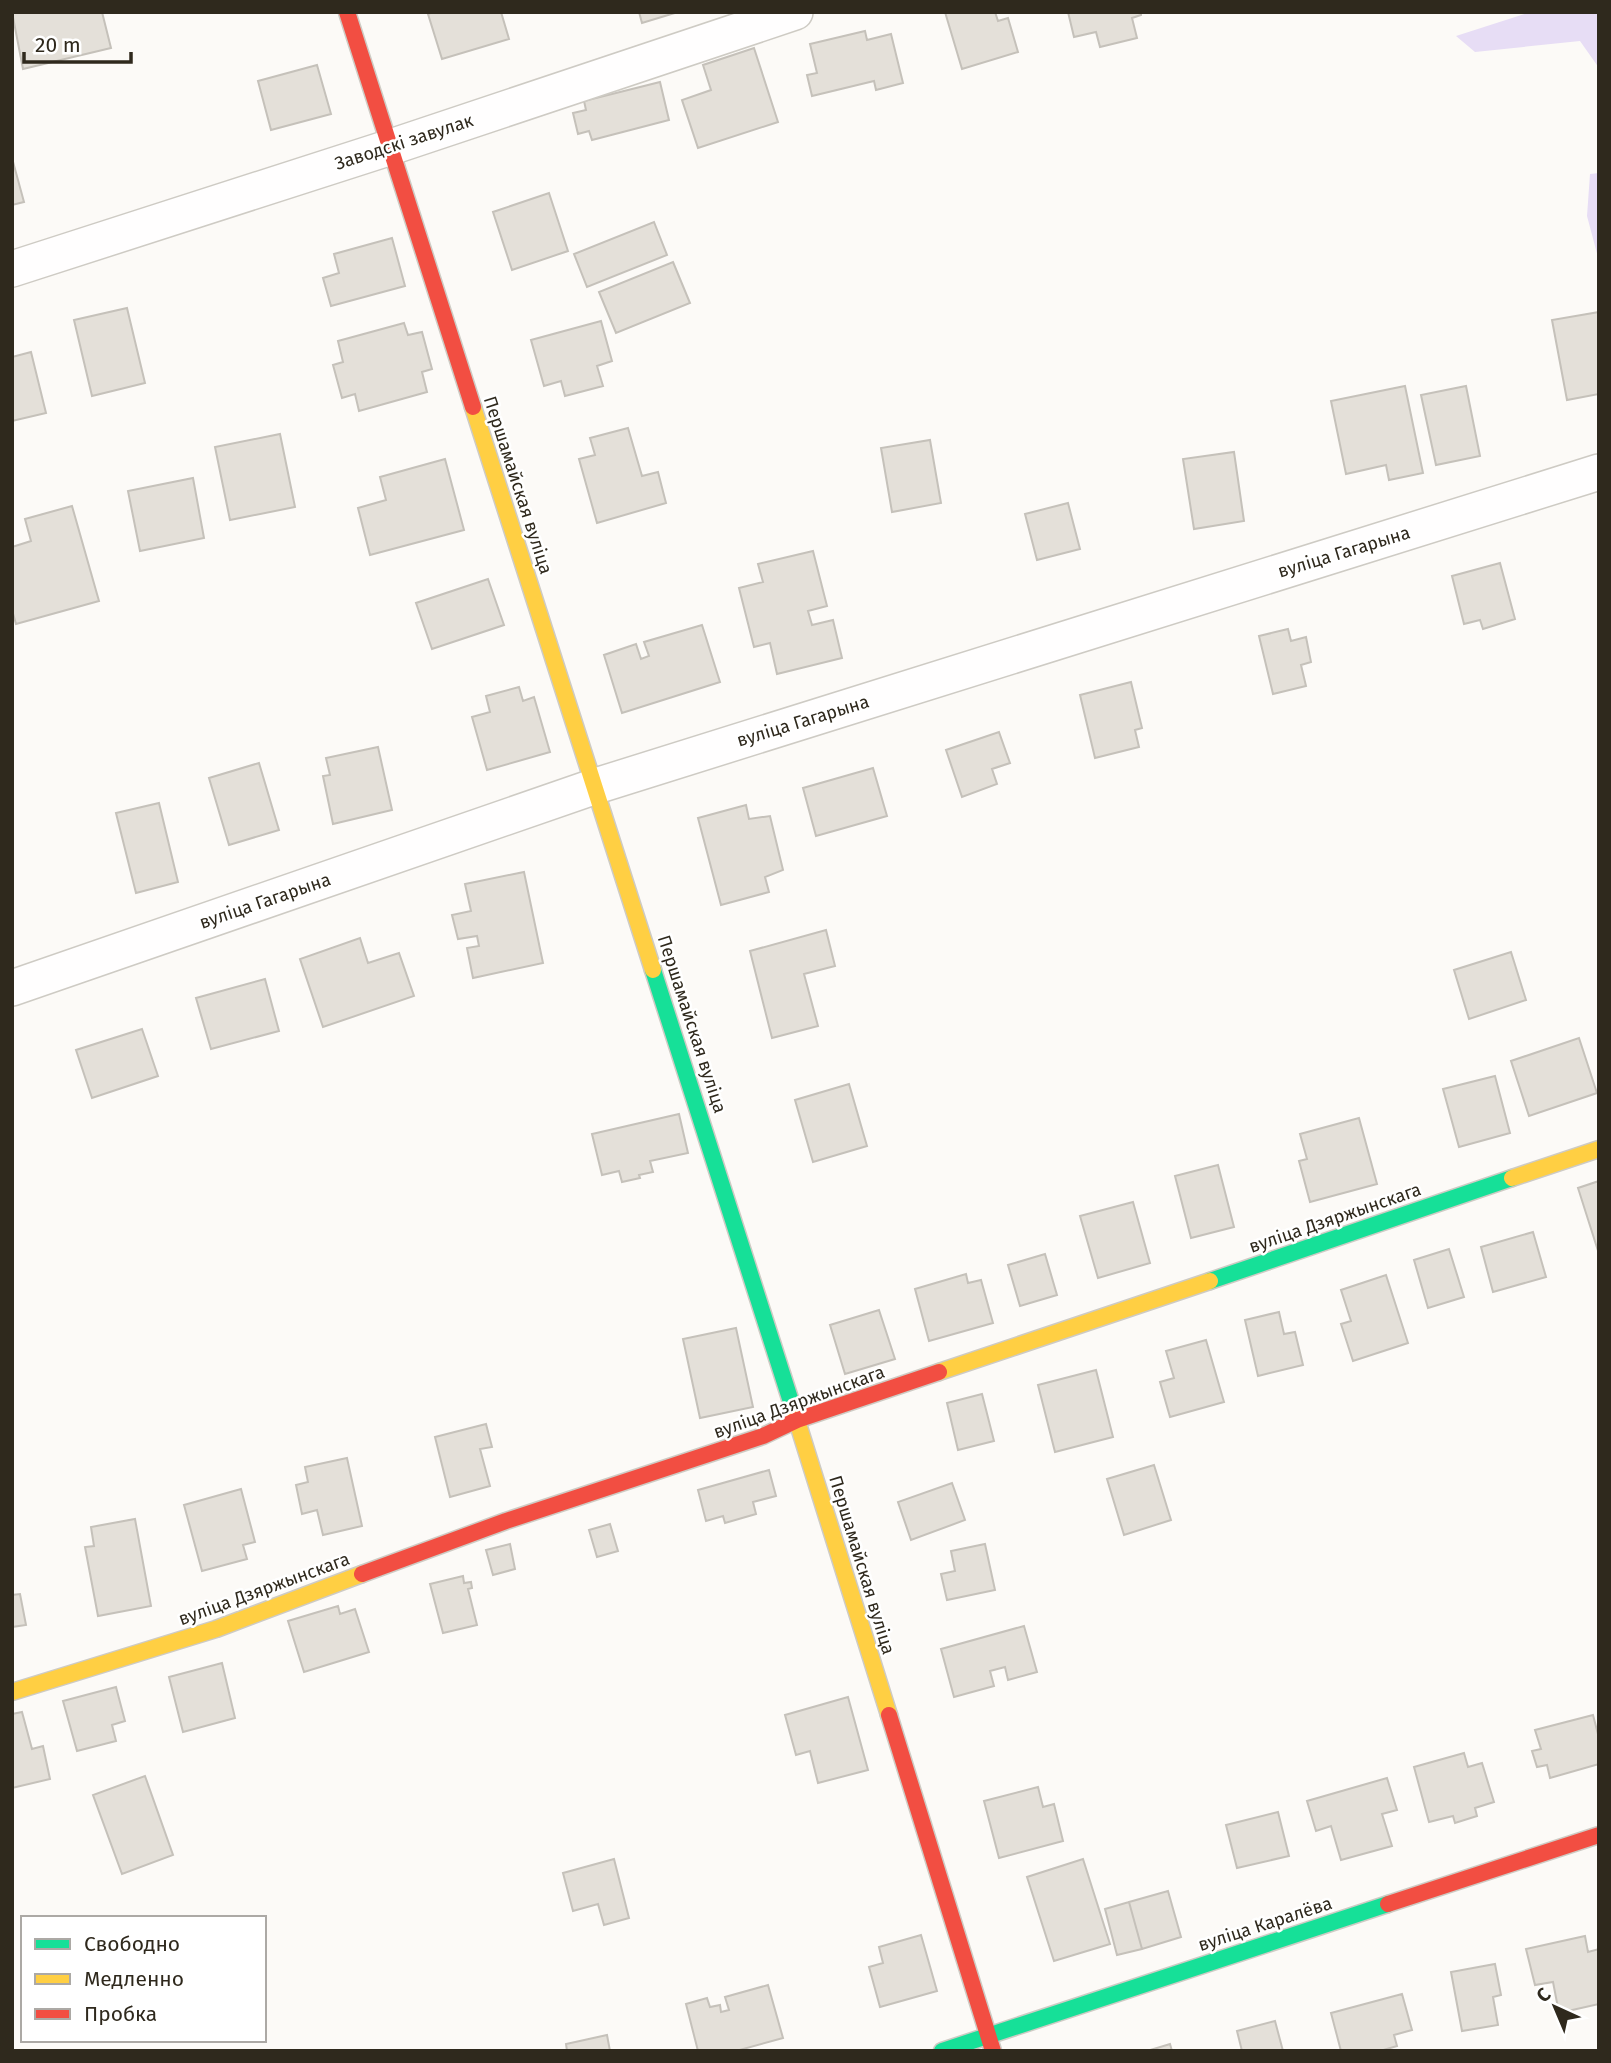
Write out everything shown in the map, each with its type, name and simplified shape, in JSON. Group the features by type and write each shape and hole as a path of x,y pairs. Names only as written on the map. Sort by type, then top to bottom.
{"street":[{"name":"Першамайская вуліца","path":"347,12 388,148 596,786 797,1420 990,2043"},
{"name":"Заводскі завулак","path":"12,269 388,148 794,12"},
{"name":"вуліца Гагарына","path":"12,988 596,786 1599,472"},
{"name":"вуліца Дзяржынскага","path":"12,1692 216,1629 506,1521 764,1437 797,1420 1599,1149"},
{"name":"вуліца Каралёва","path":"943,2051 990,2043 1599,1835"}],"shaded area":[{"path":"1531,12 1599,12 1599,68 1580,41 1475,52 1456,36"},
{"path":"1599,173 1599,261 1587,216 1590,174"}],"building":[{"path":"12,12 102,12 111,48 23,69"},
{"path":"501,12 509,39 442,59 428,14"},
{"path":"639,12 678,12 642,23"},
{"path":"945,12 995,12 998,21 1008,18 1018,52 962,69"},
{"path":"1068,12 1141,12 1141,15 1132,18 1137,38 1100,47 1096,32 1074,37"},
{"path":"865,31 867,40 891,34 903,83 876,90 874,81 812,96 807,75 817,73 810,44"},
{"path":"754,48 778,122 698,148 682,100 711,90 703,65"},
{"path":"317,65 331,114 271,130 258,81"},
{"path":"660,82 669,120 592,140 589,131 578,134 573,113 586,110 584,101"},
{"path":"12,158 24,202 12,205"},
{"path":"549,193 568,251 512,270 493,212"},
{"path":"654,222 667,255 587,287 574,254"},
{"path":"392,238 405,286 331,306 323,278 339,273 334,254"},
{"path":"673,262 690,303 616,333 599,292"},
{"path":"127,308 145,383 92,396 74,320"},
{"path":"1599,312 1599,394 1567,400 1552,320"},
{"path":"601,321 612,361 597,366 603,386 565,396 561,381 544,386 531,340"},
{"path":"404,323 408,335 422,332 432,369 422,372 427,392 359,411 355,394 342,398 333,365 343,362 338,341"},
{"path":"31,352 46,413 12,421 12,357"},
{"path":"1405,386 1423,473 1389,480 1386,465 1346,474 1331,401"},
{"path":"1466,386 1480,456 1436,465 1421,395"},
{"path":"628,428 642,476 658,472 666,503 597,523 579,459 595,455 590,438"},
{"path":"280,434 295,507 230,520 215,447"},
{"path":"930,440 941,503 892,512 881,448"},
{"path":"1234,452 1244,521 1194,529 1183,459"},
{"path":"445,459 464,530 370,555 358,508 386,500 380,477"},
{"path":"193,478 204,538 140,551 128,491"},
{"path":"1068,503 1080,549 1037,560 1025,514"},
{"path":"72,506 99,601 16,624 12,610 12,547 31,541 25,519"},
{"path":"813,551 827,606 808,611 812,625 833,620 842,658 777,674 770,643 754,647 739,588 763,582 758,564"},
{"path":"1500,563 1515,619 1483,629 1480,620 1464,624 1452,576"},
{"path":"488,579 504,625 432,649 416,603"},
{"path":"702,625 720,682 622,713 604,655 636,644 641,659 649,656 644,642"},
{"path":"1288,629 1291,641 1306,637 1311,662 1301,665 1306,686 1273,694 1259,636"},
{"path":"1131,682 1142,728 1135,730 1139,747 1095,758 1080,695"},
{"path":"519,687 523,701 534,697 550,752 487,770 472,717 490,712 486,696"},
{"path":"999,732 1010,763 992,769 997,784 962,797 946,750"},
{"path":"378,747 392,810 333,824 323,776 330,775 326,758"},
{"path":"259,763 279,830 229,845 209,778"},
{"path":"873,768 887,816 816,836 803,788"},
{"path":"159,803 178,882 136,893 116,813"},
{"path":"746,805 749,819 770,816 783,870 765,877 769,892 721,905 698,818"},
{"path":"524,872 543,963 473,978 467,948 479,946 477,936 458,939 452,915 471,911 465,884"},
{"path":"826,930 835,966 804,974 818,1026 772,1038 750,951"},
{"path":"360,938 368,963 399,953 414,996 323,1027 300,959"},
{"path":"1511,952 1526,1000 1469,1019 1454,970"},
{"path":"265,979 279,1031 211,1049 196,998"},
{"path":"142,1029 158,1076 92,1098 76,1050"},
{"path":"1579,1038 1597,1093 1529,1116 1511,1061"},
{"path":"1495,1076 1510,1133 1459,1147 1443,1089"},
{"path":"849,1084 867,1146 813,1162 795,1100"},
{"path":"679,1114 688,1153 650,1161 653,1172 639,1175 640,1178 622,1182 619,1171 602,1175 592,1134"},
{"path":"1359,1118 1377,1184 1310,1202 1299,1161 1307,1159 1300,1134"},
{"path":"1218,1165 1234,1227 1191,1238 1175,1176"},
{"path":"1599,1181 1599,1254 1578,1188"},
{"path":"1133,1202 1150,1263 1098,1278 1080,1216"},
{"path":"1533,1232 1546,1277 1493,1292 1481,1247"},
{"path":"1449,1249 1464,1297 1428,1308 1414,1260"},
{"path":"1045,1254 1057,1295 1020,1306 1008,1265"},
{"path":"966,1274 968,1283 981,1280 993,1323 929,1341 915,1289"},
{"path":"1386,1275 1408,1343 1353,1361 1341,1324 1351,1321 1341,1290"},
{"path":"879,1310 895,1359 845,1374 830,1325"},
{"path":"1279,1312 1284,1334 1295,1332 1303,1365 1258,1376 1245,1320"},
{"path":"736,1328 753,1407 700,1418 683,1339"},
{"path":"1206,1340 1224,1402 1170,1417 1160,1382 1174,1378 1166,1351"},
{"path":"1096,1370 1113,1437 1055,1452 1038,1385"},
{"path":"982,1394 994,1441 958,1450 947,1403"},
{"path":"486,1424 492,1447 480,1449 490,1486 450,1497 435,1437"},
{"path":"347,1458 362,1526 323,1535 317,1510 302,1514 296,1485 308,1482 305,1467"},
{"path":"1154,1465 1171,1520 1124,1535 1107,1479"},
{"path":"769,1470 776,1496 753,1502 756,1514 725,1523 723,1516 706,1521 698,1490"},
{"path":"952,1483 965,1520 911,1540 898,1502"},
{"path":"241,1489 255,1542 243,1545 247,1559 202,1571 184,1505"},
{"path":"135,1519 151,1606 98,1616 85,1547 94,1546 91,1527"},
{"path":"610,1524 618,1551 597,1557 589,1530"},
{"path":"510,1544 515,1569 493,1575 486,1550"},
{"path":"985,1544 995,1590 947,1600 941,1574 955,1571 951,1551"},
{"path":"463,1576 464,1583 471,1582 472,1588 468,1589 477,1625 443,1633 430,1584"},
{"path":"20,1594 26,1625 12,1627 12,1595"},
{"path":"338,1606 340,1614 355,1609 369,1652 304,1672 288,1621"},
{"path":"1024,1626 1037,1672 1008,1680 1005,1667 990,1671 994,1686 954,1697 941,1649"},
{"path":"222,1663 235,1718 183,1732 169,1677"},
{"path":"116,1687 125,1721 112,1725 116,1741 77,1751 63,1701"},
{"path":"848,1697 868,1770 818,1783 810,1751 796,1755 785,1715"},
{"path":"22,1712 32,1749 43,1746 50,1779 12,1788 12,1714"},
{"path":"1593,1715 1599,1738 1599,1764 1550,1778 1547,1765 1537,1767 1532,1751 1541,1749 1535,1730"},
{"path":"1464,1753 1468,1767 1482,1763 1494,1802 1475,1808 1477,1816 1455,1823 1453,1816 1429,1822 1414,1767"},
{"path":"145,1776 173,1855 122,1874 93,1795"},
{"path":"1387,1778 1397,1810 1382,1814 1392,1846 1341,1860 1331,1826 1316,1831 1307,1801"},
{"path":"1038,1787 1043,1807 1054,1804 1063,1841 999,1858 984,1801"},
{"path":"1278,1812 1289,1856 1237,1868 1226,1825"},
{"path":"614,1859 629,1918 604,1925 598,1904 573,1911 563,1873"},
{"path":"1083,1859 1110,1944 1054,1961 1027,1877"},
{"path":"1168,1891 1181,1937 1142,1949 1129,1902"},
{"path":"1129,1902 1142,1949 1117,1955 1105,1909"},
{"path":"921,1935 937,1991 880,2007 869,1967 883,1963 879,1947"},
{"path":"1585,1936 1588,1952 1599,1949 1599,2004 1559,2013 1553,1982 1535,1985 1526,1949"},
{"path":"1495,1964 1501,1995 1493,1997 1498,2025 1462,2031 1451,1972"},
{"path":"768,1985 783,2038 736,2051 698,2051 686,2004 707,1998 710,2007 720,2005 721,2012 729,2010 725,1997"},
{"path":"1402,1994 1412,2030 1394,2035 1397,2046 1380,2051 1341,2051 1331,2013"},
{"path":"1275,2021 1283,2051 1242,2051 1237,2031"},
{"path":"607,2035 610,2051 567,2051 566,2044"},
{"path":"1170,2044 1172,2051 1147,2051"}],"traffic: fast":[{"path":"653,970 793,1408"},
{"path":"1210,1281 1512,1178"},
{"path":"942,2051 1388,1904"}],"traffic: slow":[{"path":"473,407 653,970"},
{"path":"1512,1178 1599,1149"},
{"path":"939,1372 1210,1281"},
{"path":"793,1408 889,1715"},
{"path":"12,1692 216,1629 362,1574"}],"traffic: jam":[{"path":"347,12 473,407"},
{"path":"362,1574 506,1521 763,1436 797,1420 939,1372"},
{"path":"889,1715 993,2051"},
{"path":"1388,1904 1599,1835"}]}
